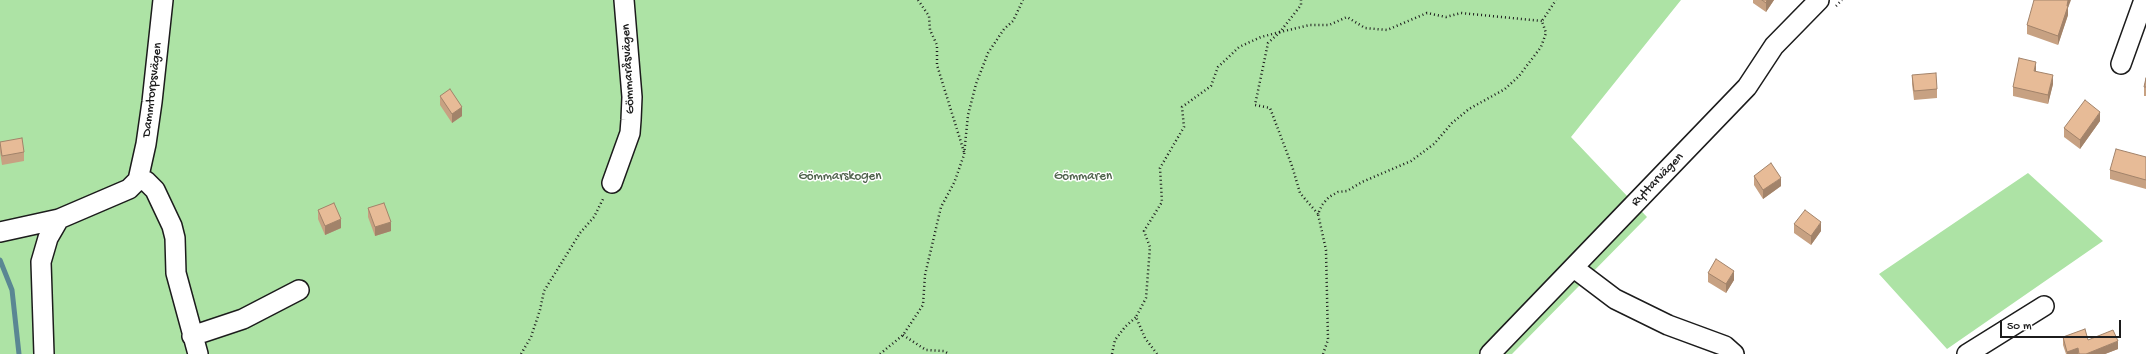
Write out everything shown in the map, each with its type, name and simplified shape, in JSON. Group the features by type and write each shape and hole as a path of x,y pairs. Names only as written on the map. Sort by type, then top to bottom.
{"street":[{"name":"Dammtorpsvägen","path":"138,180 151,109 163,0"},
{"name":"Gömmaråsvägen","path":"612,183 630,133 631,120 632,97 624,0"},
{"name":"Ryttarvägen","path":"1490,354 1747,87 1774,46 1819,0"},
{"path":"2121,64 2144,0"},
{"path":"0,232 59,219 129,189 138,180 146,181 155,190 172,226 175,238 176,273 195,345 243,318 299,290"},
{"path":"44,354 41,262 48,238 59,219"},
{"path":"1574,268 1615,299 1668,325 1725,346 1734,354"},
{"path":"1968,354 2044,306"}],"path":[{"path":"918,0 929,16 930,30 937,45 941,78 964,155"},
{"path":"880,354 903,335 923,304 925,275 941,207 954,183 964,155 968,115 976,84 988,53 1004,29 1013,21 1023,0"},
{"path":"1301,0 1301,5 1280,32 1268,43 1255,105 1270,108 1292,166 1300,193 1318,214 1326,250 1328,340 1323,354"},
{"path":"1542,21 1556,0"},
{"path":"1112,354 1115,340 1125,327 1136,317 1146,298 1150,247 1144,231 1162,202 1160,168 1184,127 1182,107 1211,86 1218,67 1239,47 1261,37 1310,24 1330,25 1347,17 1365,28 1386,30 1427,13 1446,17 1461,13 1542,21"},
{"path":"1318,214 1322,205 1329,197 1346,191 1362,182 1411,161 1434,144 1452,123 1469,109 1505,89 1519,76 1541,47 1546,33 1542,21"},
{"path":"521,354 531,336 540,310 544,291 580,233 594,217 612,183"},
{"path":"1136,317 1145,338 1157,354"},
{"path":"903,335 926,350 944,351 949,354"}],"green space":[{"name":"Gömmarskogen","path":"0,0 1681,0 1571,137 1647,217 1512,354 0,354"},
{"path":"2028,173 2103,241 1947,349 1879,274"}],"building":[{"path":"2034,0 2068,0 2068,6 2058,36 2027,25"},
{"path":"2019,58 2036,62 2034,71 2053,75 2048,95 2013,87"},
{"path":"1936,73 1937,89 1914,91 1912,75"},
{"path":"450,89 462,107 452,114 440,96"},
{"path":"2085,100 2100,112 2080,140 2064,128"},
{"path":"22,138 24,152 2,156 0,142"},
{"path":"2116,149 2146,157 2146,180 2110,170"},
{"path":"1771,163 1781,178 1763,190 1754,176"},
{"path":"334,203 341,219 325,226 318,210"},
{"path":"384,203 391,222 375,227 368,208"},
{"path":"1805,210 1821,222 1811,236 1794,224"},
{"path":"1716,259 1734,271 1726,284 1708,273"},
{"path":"2085,329 2088,340 2113,330 2118,341 2086,354 2079,354 2078,348 2067,352 2063,337"}],"waterway":[{"path":"0,260 12,290 19,354"}],"park label":[{"name":"Gömmaren","path":"1083,177"}]}
